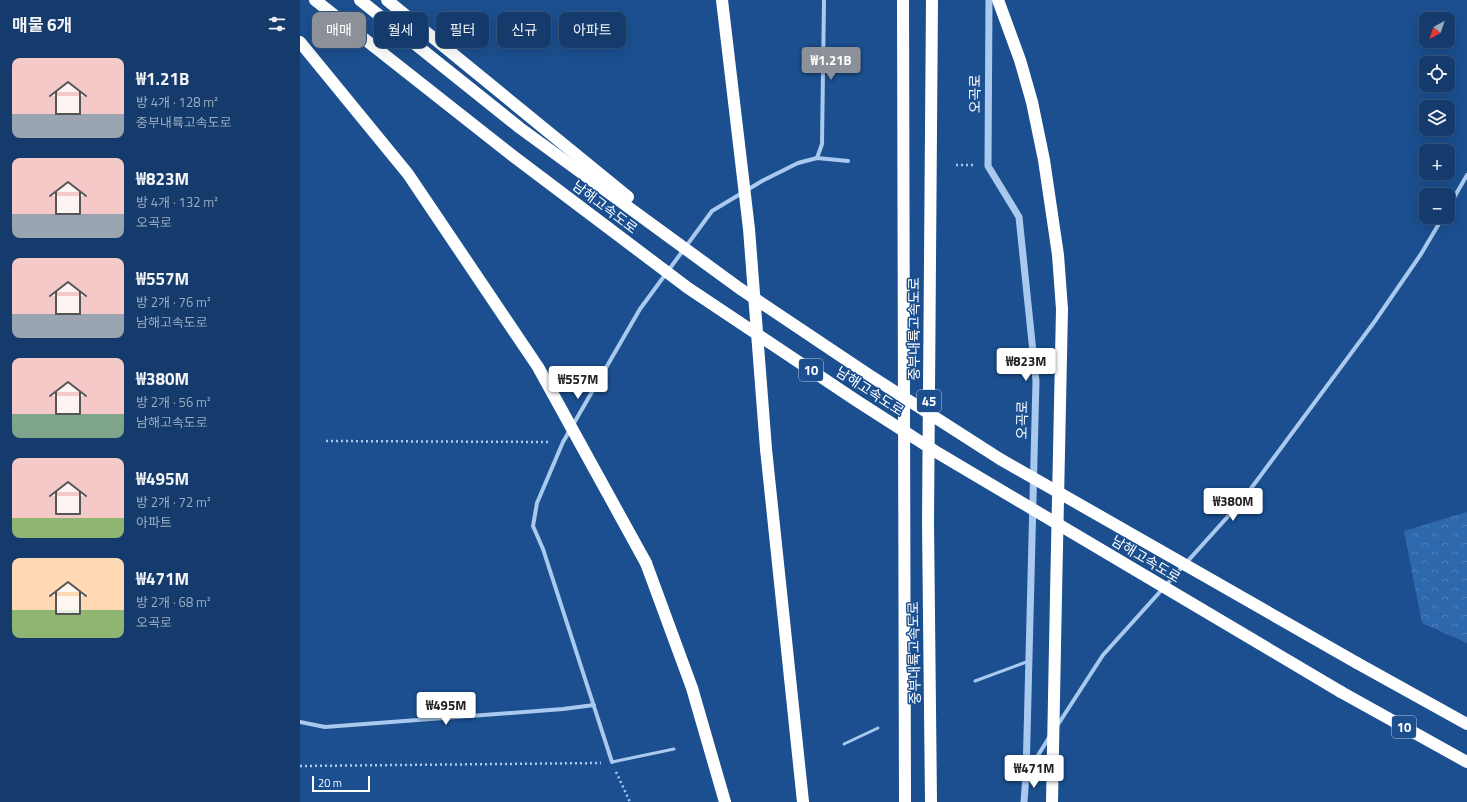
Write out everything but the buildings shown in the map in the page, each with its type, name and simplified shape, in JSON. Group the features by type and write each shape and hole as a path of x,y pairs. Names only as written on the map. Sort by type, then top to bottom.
{"highway":[{"name":"남해고속도로","path":"315,0 512,156 688,288 857,401 938,453 1341,692 1467,762"},
{"name":"남해고속도로","path":"360,0 520,128 739,288 870,375 1000,459 1357,663 1467,724"},
{"path":"387,0 739,288"},
{"path":"722,0 749,229 766,449 803,802"},
{"name":"중부내륙고속도로","path":"903,0 904,802"},
{"name":"중부내륙고속도로","path":"931,802 928,522 932,0"},
{"path":"998,0 1020,60 1032,102 1044,160 1058,255 1062,309 1052,802"},
{"path":"300,42 408,174 538,367 646,563 692,688 726,802"}],"street":[{"path":"818,158 822,144 824,0"},
{"name":"오곡로","path":"989,0 988,166 1019,217 1036,381 1026,775 1024,802"},
{"path":"612,762 543,549 533,526 537,503 563,442 640,309 712,212 762,181 798,163 818,158 848,161"},
{"path":"1455,196 1467,175"},
{"path":"1026,775 1103,655 1241,502 1375,321 1421,254 1439,224"},
{"path":"300,722 325,727 563,709 594,705"}],"lane":[{"path":"975,681 1028,661"},
{"path":"844,744 878,728"},
{"path":"612,762 674,749"}],"path":[{"path":"956,165 988,166"},
{"path":"326,441 563,442"},
{"path":"300,766 612,762 630,802"}],"green space":[{"path":"1467,512 1467,643 1422,623 1404,531"}]}
